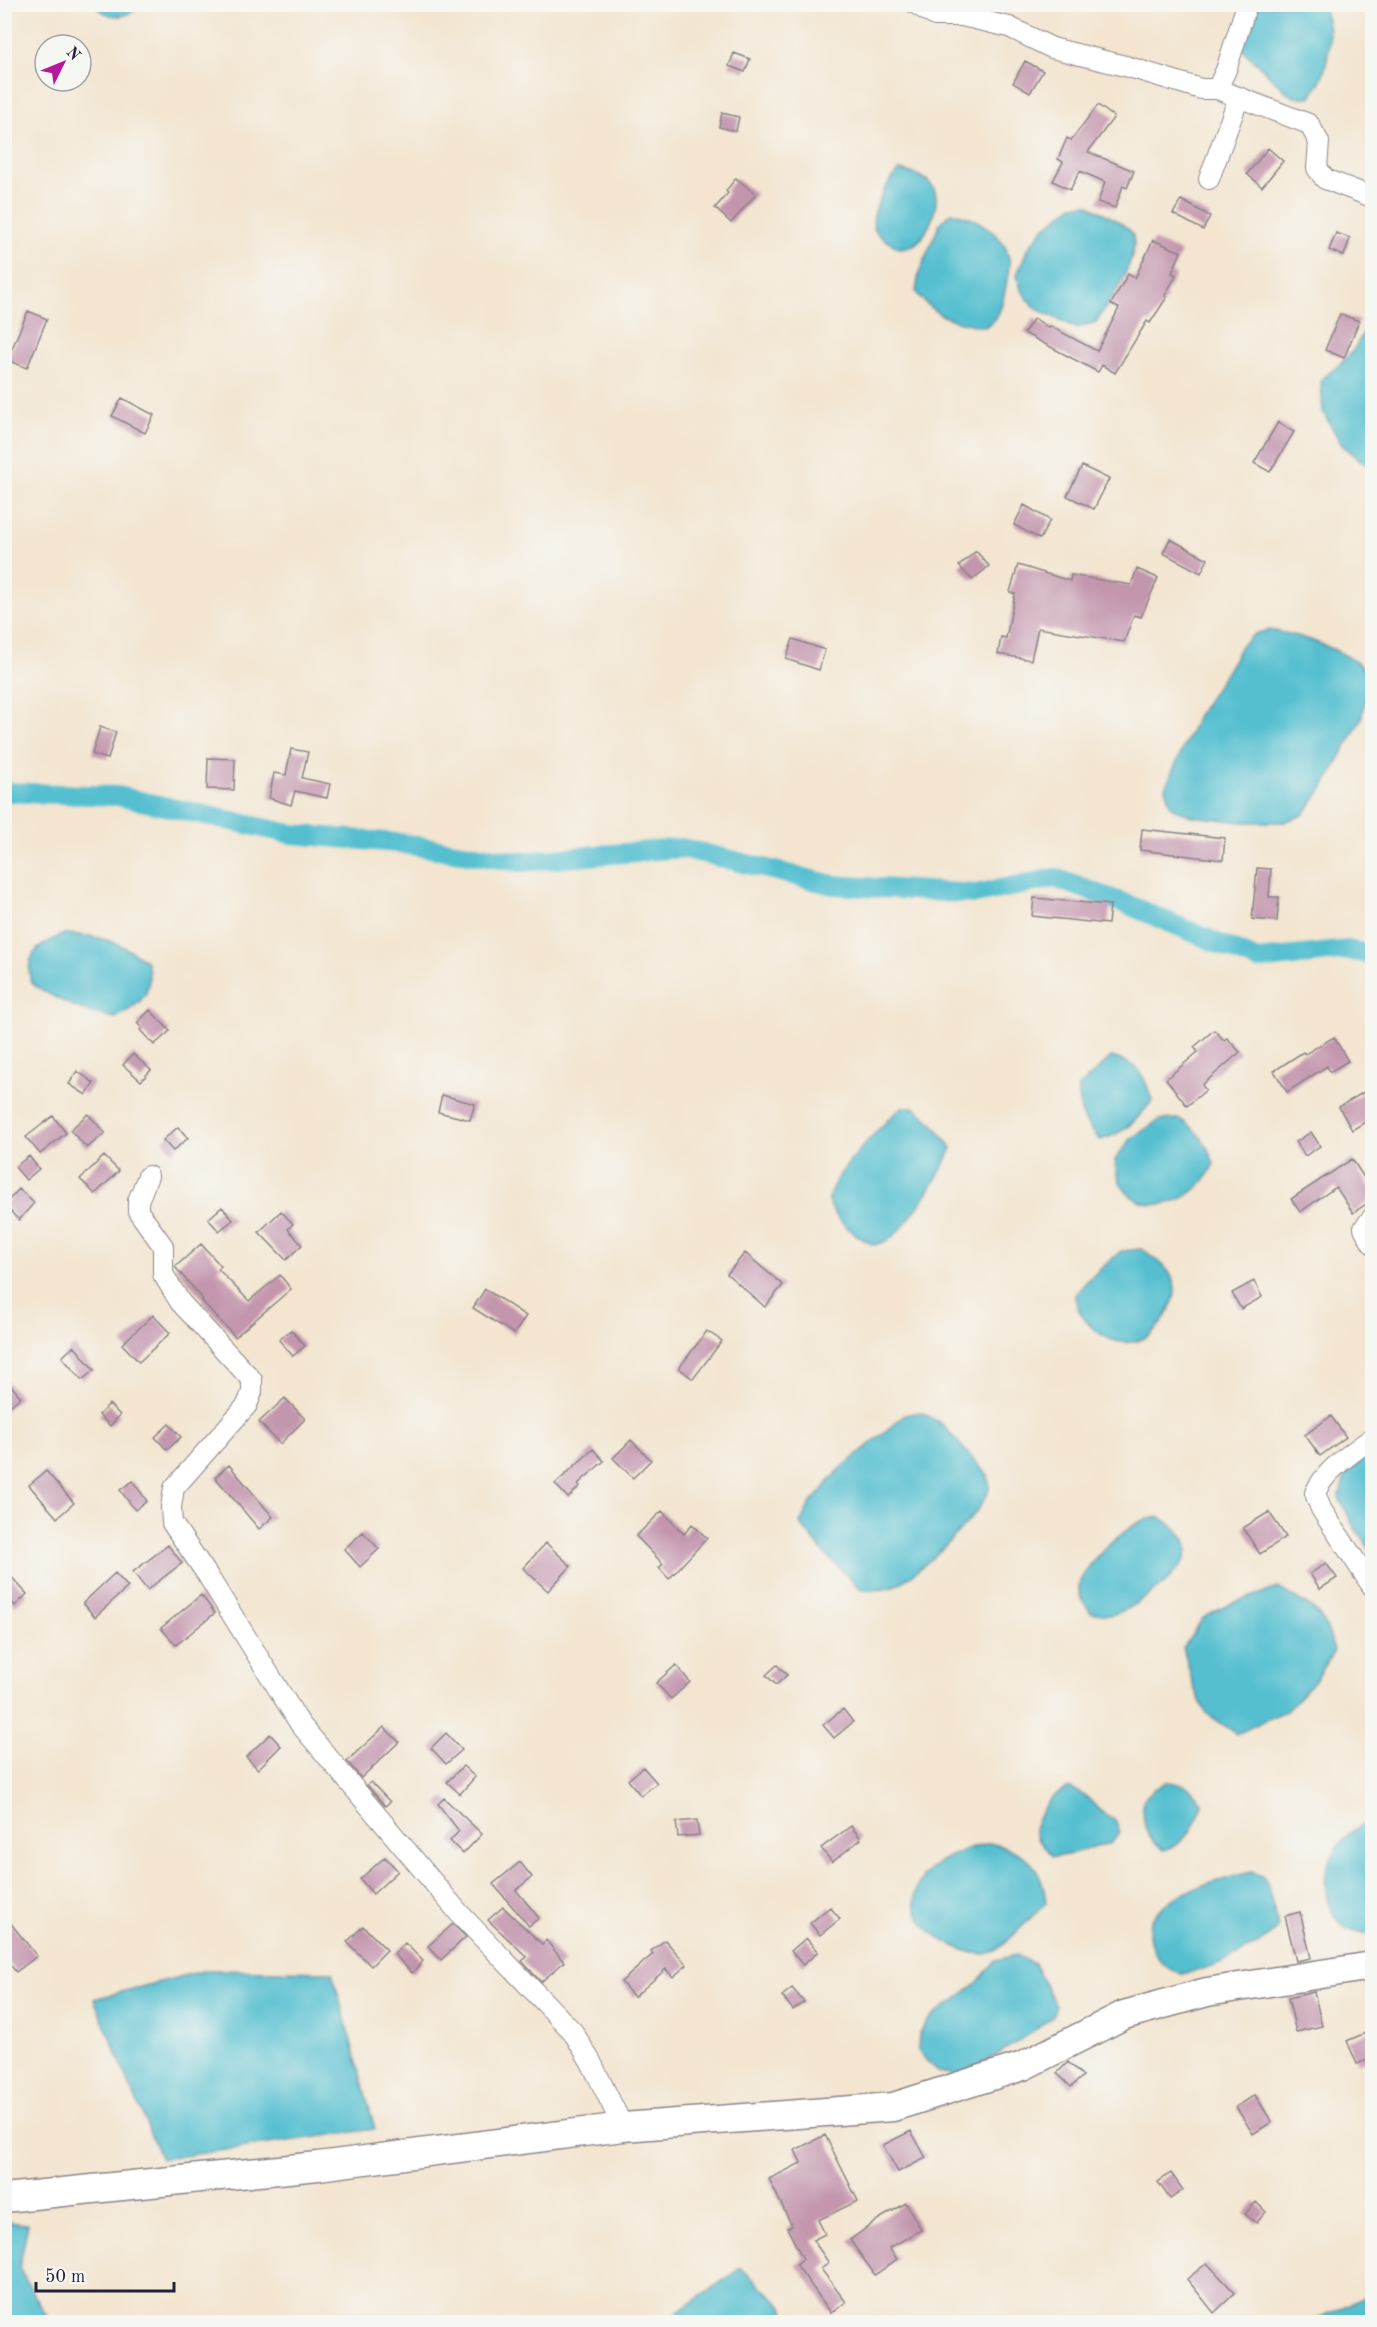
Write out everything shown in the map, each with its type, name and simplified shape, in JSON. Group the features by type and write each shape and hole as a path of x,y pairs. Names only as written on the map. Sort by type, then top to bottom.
{"main road":[{"path":"4,2198 318,2166 623,2127 893,2107 1023,2066 1124,2015 1207,1992 1372,1966"}],"street":[{"path":"916,4 935,16 962,16 1008,27 1052,48 1129,67 1202,89 1217,88 1309,124 1319,142 1317,168 1325,179 1372,197"},
{"path":"1217,88 1226,70 1247,4"},
{"path":"1209,179 1239,97"},
{"path":"148,1176 138,1201 138,1211 162,1246 163,1274 180,1302 252,1380 252,1392 247,1406 174,1488 171,1507 172,1523 208,1576 300,1724 459,1913 573,2032 591,2062 623,2127"},
{"path":"1372,1218 1364,1228 1372,1243"},
{"path":"1372,1438 1326,1476 1315,1493 1321,1509 1372,1586"}],"water":[{"path":"94,5 144,5 131,13 113,16"},
{"path":"1254,5 1321,5 1328,27 1328,52 1322,77 1310,97 1294,97 1242,49"},
{"path":"900,170 927,180 933,187 936,201 932,219 924,235 913,245 899,248 876,232 874,217 880,199"},
{"path":"1087,204 1128,228 1134,241 1133,253 1123,278 1096,322 1076,328 1035,308 1021,290 1017,275 1027,250 1044,228 1073,205"},
{"path":"951,213 969,218 987,227 1001,242 1009,259 1002,303 997,316 985,327 964,323 938,313 916,292 919,273 940,223"},
{"path":"1372,325 1372,469 1342,445 1323,412 1321,380 1347,358 1364,332"},
{"path":"1268,630 1294,635 1337,651 1362,666 1371,675 1361,719 1324,787 1303,815 1284,822 1242,822 1191,816 1171,807 1165,788 1198,715 1241,646 1255,634"},
{"path":"64,934 108,940 147,962 149,982 139,1002 115,1018 71,1005 31,983 30,964 36,951 47,942"},
{"path":"1111,1057 1129,1063 1139,1071 1152,1101 1129,1125 1116,1134 1100,1140 1083,1116 1079,1087"},
{"path":"902,1107 914,1107 934,1125 952,1148 941,1171 909,1219 889,1239 874,1245 854,1233 835,1214 829,1201 831,1191 858,1151"},
{"path":"1180,1119 1205,1143 1214,1164 1211,1170 1198,1187 1172,1202 1152,1204 1134,1198 1121,1184 1115,1160 1131,1139 1159,1120"},
{"path":"1142,1249 1171,1275 1175,1287 1174,1299 1165,1317 1151,1334 1133,1342 1115,1341 1105,1337 1087,1322 1079,1310 1075,1295 1121,1251"},
{"path":"921,1412 942,1424 988,1476 988,1492 959,1532 919,1569 891,1588 862,1590 823,1552 800,1523 810,1504 839,1470 905,1415"},
{"path":"1372,1449 1372,1552 1353,1525 1339,1498 1345,1476"},
{"path":"1160,1517 1177,1530 1186,1542 1186,1556 1179,1567 1158,1588 1131,1606 1110,1615 1091,1612 1079,1591 1087,1570 1124,1532 1144,1520"},
{"path":"1278,1588 1308,1606 1321,1618 1334,1651 1318,1677 1287,1710 1237,1734 1206,1713 1194,1688 1183,1648 1203,1618 1230,1604"},
{"path":"1168,1782 1189,1788 1203,1805 1189,1833 1179,1843 1164,1850 1148,1835 1144,1822 1143,1800 1154,1789"},
{"path":"1070,1788 1087,1797 1100,1811 1115,1820 1120,1832 1110,1844 1067,1855 1052,1856 1037,1838 1034,1830 1039,1816 1051,1799"},
{"path":"1372,1817 1372,1933 1360,1933 1350,1930 1335,1917 1327,1897 1326,1874 1330,1861 1343,1840"},
{"path":"989,1843 1013,1850 1030,1862 1041,1879 1046,1903 997,1949 978,1954 956,1947 931,1931 917,1911 915,1899 917,1888 924,1876 937,1864 956,1854"},
{"path":"1251,1872 1262,1876 1267,1883 1278,1926 1272,1933 1234,1957 1204,1969 1182,1973 1165,1966 1154,1951 1149,1933 1153,1918 1164,1906 1179,1896 1217,1881"},
{"path":"1016,1955 1034,1964 1056,2005 1052,2017 987,2061 957,2075 937,2072 918,2051 919,2034 930,2018 977,1983 996,1960"},
{"path":"206,1970 332,1972 375,2129 161,2159 94,1999"},
{"path":"5,2222 28,2224 19,2268 50,2322 5,2322"},
{"path":"741,2268 783,2306 788,2322 675,2322 678,2312"},
{"path":"1372,2293 1372,2322 1311,2322"}],"building":[{"path":"734,53 750,59 745,72 729,66"},
{"path":"1025,61 1043,71 1030,93 1013,83"},
{"path":"1098,105 1114,117 1088,152 1134,171 1127,188 1123,186 1115,208 1098,202 1105,182 1080,171 1070,190 1053,181 1063,162 1058,159 1067,138 1071,140"},
{"path":"722,113 739,117 736,131 719,127"},
{"path":"1268,148 1283,161 1262,187 1247,174"},
{"path":"736,178 756,194 731,223 715,208 728,193 726,191"},
{"path":"1181,200 1210,216 1203,230 1173,214"},
{"path":"1336,233 1350,238 1344,256 1329,250"},
{"path":"1153,240 1181,252 1172,273 1176,275 1165,296 1167,297 1150,323 1147,321 1115,373 1102,365 1098,372 1024,333 1034,318 1049,328 1050,326 1097,351 1119,308 1111,304 1128,274 1135,278"},
{"path":"28,311 47,319 27,368 7,360"},
{"path":"1340,314 1359,321 1344,358 1325,350"},
{"path":"122,398 154,415 145,433 112,416"},
{"path":"1278,422 1294,432 1270,472 1254,463"},
{"path":"1082,466 1109,479 1094,509 1067,496"},
{"path":"1024,505 1050,520 1040,539 1014,525"},
{"path":"1170,539 1208,559 1201,573 1163,553"},
{"path":"976,551 989,566 972,580 959,566"},
{"path":"1018,565 1070,581 1071,575 1131,585 1137,569 1158,578 1141,617 1134,615 1124,642 1038,628 1031,660 998,654 1001,637 1006,638 1015,594 1010,592"},
{"path":"793,639 825,650 819,670 786,659"},
{"path":"100,727 116,732 108,759 92,754"},
{"path":"291,749 308,752 302,778 330,784 327,798 295,791 291,805 269,798 274,773 286,775"},
{"path":"208,758 235,759 234,790 207,789"},
{"path":"1142,829 1225,838 1223,860 1140,850"},
{"path":"1257,868 1271,869 1269,897 1279,897 1277,921 1252,919"},
{"path":"1034,898 1110,905 1108,924 1032,916"},
{"path":"150,1010 170,1031 154,1045 140,1030 142,1028 137,1023"},
{"path":"1214,1030 1224,1040 1227,1038 1240,1052 1202,1085 1206,1090 1187,1106 1166,1079 1198,1052 1194,1047"},
{"path":"1334,1037 1348,1061 1330,1072 1327,1066 1287,1092 1274,1071 1303,1052 1305,1054"},
{"path":"133,1054 151,1070 141,1081 123,1065"},
{"path":"77,1071 94,1083 86,1095 69,1084"},
{"path":"1372,1087 1372,1118 1352,1130 1339,1107"},
{"path":"442,1095 475,1104 470,1120 438,1112"},
{"path":"88,1114 105,1133 87,1148 70,1130"},
{"path":"53,1116 66,1133 40,1154 26,1137"},
{"path":"178,1127 188,1138 173,1151 163,1140"},
{"path":"1311,1132 1320,1146 1305,1156 1296,1142"},
{"path":"29,1156 39,1169 26,1180 15,1167"},
{"path":"104,1156 119,1171 95,1194 80,1179"},
{"path":"1352,1159 1372,1190 1372,1200 1353,1213 1336,1187 1300,1212 1291,1199"},
{"path":"19,1189 34,1203 19,1220 4,1205"},
{"path":"222,1207 233,1220 219,1231 208,1219"},
{"path":"281,1211 293,1224 288,1229 302,1245 286,1260 259,1232"},
{"path":"201,1244 221,1266 218,1269 249,1301 280,1275 291,1289 235,1337 175,1267"},
{"path":"745,1253 783,1285 765,1307 727,1274"},
{"path":"1254,1281 1262,1297 1241,1309 1232,1293"},
{"path":"485,1289 526,1316 514,1334 473,1308"},
{"path":"153,1315 170,1333 139,1362 122,1344"},
{"path":"291,1330 305,1346 293,1356 279,1340"},
{"path":"707,1331 722,1341 693,1379 679,1368"},
{"path":"74,1346 94,1370 82,1380 62,1357"},
{"path":"4,1378 21,1397 4,1411"},
{"path":"285,1398 305,1419 280,1444 259,1422"},
{"path":"109,1404 120,1415 110,1426 99,1415"},
{"path":"1331,1416 1346,1437 1320,1456 1305,1435"},
{"path":"169,1424 181,1437 167,1450 155,1437"},
{"path":"631,1440 651,1460 633,1478 613,1458"},
{"path":"593,1449 604,1461 578,1484 580,1486 568,1498 555,1484"},
{"path":"229,1465 273,1517 259,1529 215,1477"},
{"path":"46,1471 74,1503 57,1518 29,1485"},
{"path":"133,1481 147,1501 135,1510 120,1490"},
{"path":"662,1511 684,1534 692,1524 707,1538 669,1579 659,1568 663,1564 636,1536"},
{"path":"1269,1512 1286,1537 1260,1554 1243,1528"},
{"path":"363,1532 379,1549 360,1567 344,1549"},
{"path":"546,1543 571,1566 548,1591 523,1568"},
{"path":"168,1545 182,1563 147,1590 133,1572"},
{"path":"1326,1563 1337,1578 1320,1589 1310,1574"},
{"path":"4,1569 27,1594 15,1606 4,1594"},
{"path":"115,1573 128,1587 95,1617 83,1603"},
{"path":"201,1595 215,1613 176,1645 161,1628"},
{"path":"676,1665 690,1682 671,1699 656,1683"},
{"path":"777,1665 787,1675 776,1685 766,1675"},
{"path":"843,1709 853,1722 834,1738 823,1725"},
{"path":"384,1727 399,1742 361,1778 347,1761"},
{"path":"446,1733 462,1750 446,1764 431,1748"},
{"path":"270,1734 281,1746 258,1769 246,1757"},
{"path":"463,1766 475,1777 460,1794 447,1782"},
{"path":"643,1767 657,1783 641,1796 628,1780"},
{"path":"371,1782 390,1802 385,1806 367,1785"},
{"path":"444,1798 482,1834 463,1854 450,1841 459,1831 438,1804"},
{"path":"697,1820 699,1835 678,1837 676,1822"},
{"path":"851,1826 861,1839 832,1862 821,1848"},
{"path":"385,1857 398,1871 373,1894 360,1879"},
{"path":"520,1862 532,1877 516,1890 539,1918 529,1926 493,1884"},
{"path":"503,1907 542,1944 546,1940 564,1962 541,1982 522,1961 527,1957 488,1920"},
{"path":"830,1907 840,1919 820,1935 810,1923"},
{"path":"1300,1912 1311,1958 1296,1961 1285,1916"},
{"path":"4,1915 37,1956 16,1972 4,1957"},
{"path":"453,1924 466,1937 441,1960 428,1946"},
{"path":"363,1926 387,1950 371,1966 347,1942"},
{"path":"806,1938 818,1952 803,1965 791,1951"},
{"path":"665,1940 687,1965 673,1977 666,1969 634,1997 621,1982 653,1954 651,1951"},
{"path":"405,1943 423,1961 412,1973 394,1954"},
{"path":"792,1988 804,2002 793,2010 782,1996"},
{"path":"1314,1992 1322,2026 1296,2032 1288,1998"},
{"path":"1372,2030 1372,2058 1357,2064 1347,2041"},
{"path":"1068,2062 1083,2076 1071,2087 1057,2073"},
{"path":"1255,2095 1272,2122 1253,2134 1236,2107"},
{"path":"911,2131 926,2158 898,2172 883,2145"},
{"path":"825,2135 858,2201 818,2220 825,2234 813,2240 829,2263 821,2269 846,2302 831,2313 796,2264 803,2259 787,2228 792,2226 769,2179 801,2163 795,2150"},
{"path":"1171,2173 1183,2190 1170,2199 1158,2182"},
{"path":"1256,2202 1266,2212 1256,2223 1245,2214"},
{"path":"906,2203 921,2230 889,2248 897,2259 875,2275 850,2240"},
{"path":"1207,2263 1235,2293 1214,2313 1187,2279"}],"waterway":[{"path":"4,792 118,796 291,834 398,843 520,862 682,848 833,885 975,894 1055,878 1129,905 1257,960 1348,950 1372,955"}]}
